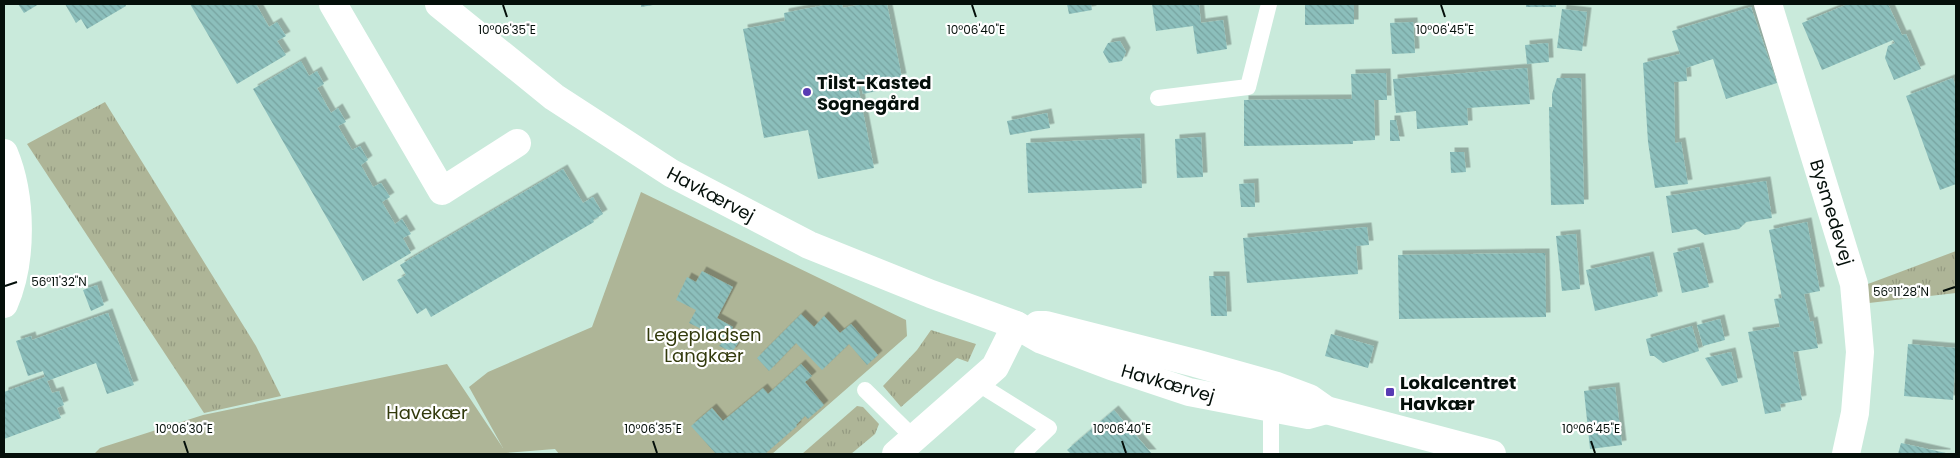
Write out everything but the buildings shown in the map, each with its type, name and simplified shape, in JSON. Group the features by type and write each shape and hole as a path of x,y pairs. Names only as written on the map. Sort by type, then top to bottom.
{"street":[{"path":"333,4 442,190 517,143"},
{"name":"Havkærvej","path":"439,4 554,97 671,173 809,245 1016,325 1046,324 1195,363 1274,397 1309,398 1326,410 1492,454"},
{"name":"Bysmedevej","path":"1768,4 1854,284 1860,352 1855,413 1846,454"},
{"path":"4,153 10,168 18,226 18,253 4,304"},
{"path":"903,450 995,367 1016,325"}],"lane":[{"path":"1158,98 1248,87 1269,4"},
{"path":"977,383 1049,428 1022,454"},
{"path":"865,390 903,450"},
{"path":"1271,454 1274,397"}],"green space":[{"path":"105,102 256,346 281,396 204,413 27,144"},
{"name":"Legepladsen Langkær","path":"641,192 906,320 907,336 772,454 559,454 555,449 506,454 94,454 100,448 203,415 447,364 503,448 469,387 488,372 592,327"},
{"path":"1956,251 1956,293 1869,303 1868,284"},
{"path":"931,330 976,344 968,362 957,358 901,407 883,386 917,350"},
{"path":"857,406 863,407 879,424 875,434 851,454 802,454"}],"place":[{"name":"Tilst-Kasted Sognegård","path":"807,92"},
{"name":"Lokalcentret Havkær","path":"1390,392"}],"park label":[{"name":"Havekær","path":"427,412"}]}
